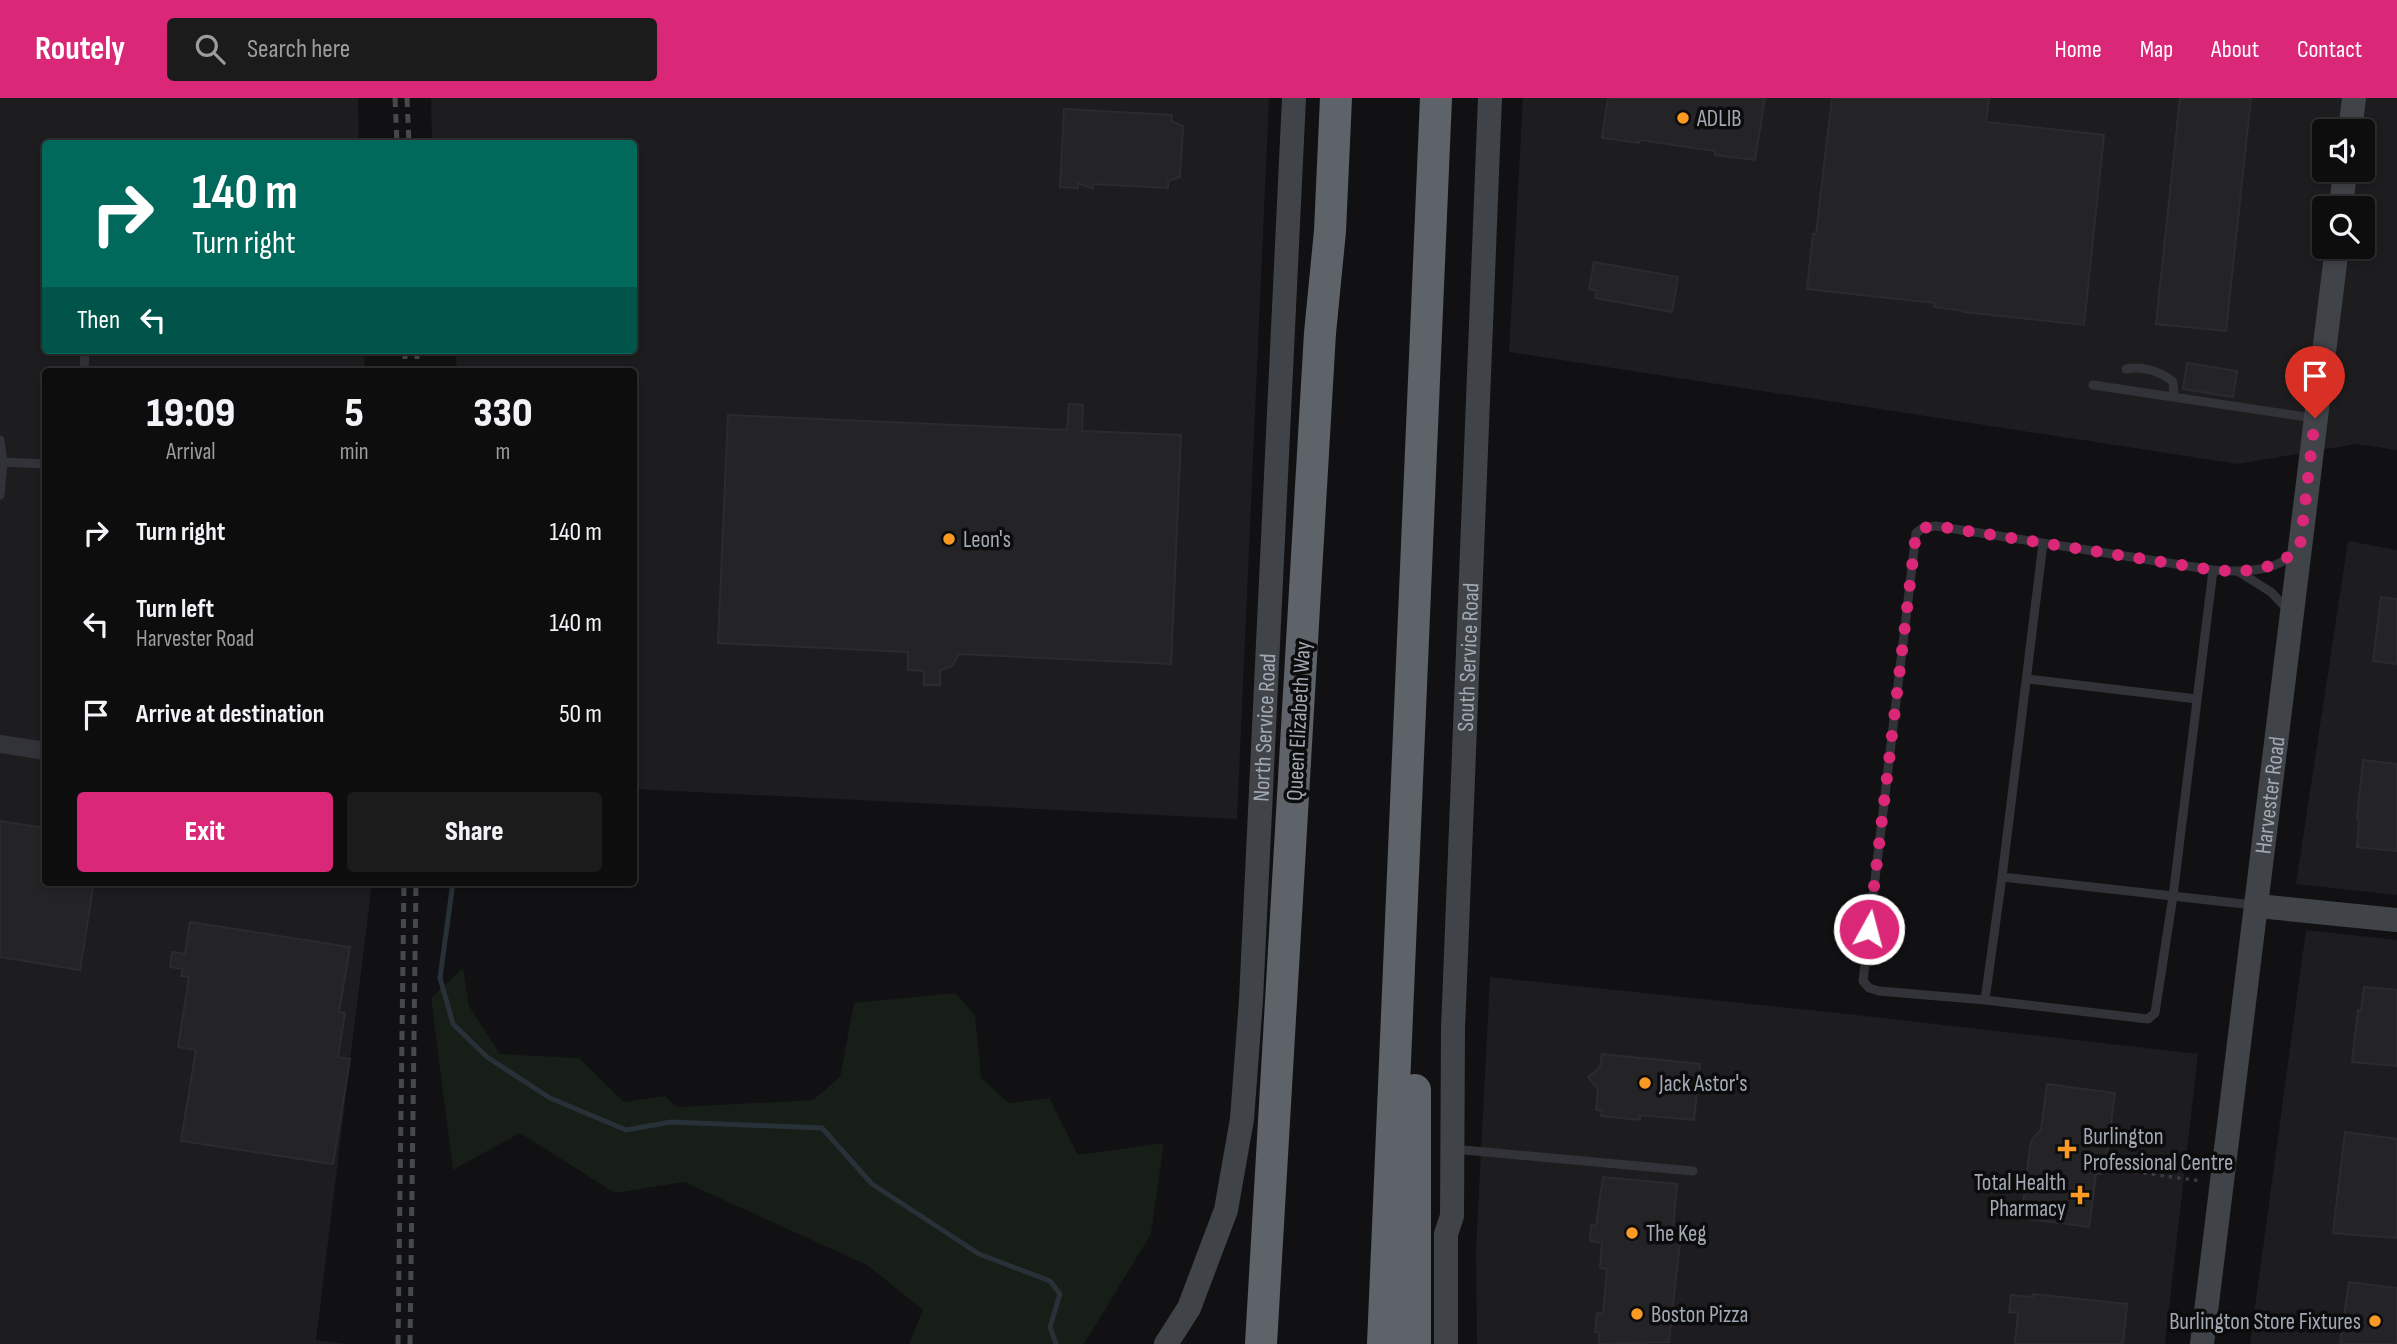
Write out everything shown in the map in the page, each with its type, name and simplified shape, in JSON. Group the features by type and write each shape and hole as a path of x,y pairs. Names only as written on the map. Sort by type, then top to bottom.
{"highway":[{"name":"Queen Elizabeth Way","path":"1261,1344 1336,98"},
{"path":"1383,1344 1436,98"},
{"path":"1400,980 1415,1057 1415,1344"}],"street":[{"name":"North Service Road","path":"1166,1344 1189,1308 1226,1210 1242,1119 1251,1000 1294,98"},
{"name":"South Service Road","path":"1446,1344 1446,1234 1452,1216 1452,1029 1490,98"},
{"path":"2351,119 2354,98"},
{"name":"Harvester Road","path":"2202,1344 2258,906 2335,259"},
{"path":"0,744 42,750"},
{"path":"2258,906 2397,920"},
{"name":"South Service Road","path":"1452,1216 1458,1233 1460,1344"}],"lane":[{"path":"2126,369 2139,367 2167,376 2173,382 2174,397"},
{"path":"2093,384 2315,418"},
{"path":"0,440 3,462 0,495"},
{"path":"3,462 42,464"},
{"path":"2213,570 2173,896 2155,1013 2148,1018 1869,988 1863,981 1916,533 1923,528 1936,526 2239,572 2277,564 2289,558 2300,547"},
{"path":"1985,1000 2043,543"},
{"path":"2239,572 2281,600 2292,615"},
{"path":"2026,679 2197,699"},
{"path":"2002,877 2258,906"},
{"path":"1452,1149 1693,1171"}],"path":[{"path":"2135,1172 2223,1184"}],"shaded area":[{"path":"0,98 358,98 359,140 42,140 42,354 364,354 365,368 42,368 42,886 372,886 316,1340 346,1344 0,1344"},
{"path":"431,98 1269,98 1237,819 637,789 637,368 457,368 455,354 637,354 637,140 432,140"},
{"path":"1523,98 2397,98 2397,450 2356,444 2238,464 1509,352"},
{"path":"2348,541 2397,550 2397,895 2296,884"},
{"path":"2306,930 2397,940 2397,1344 2250,1344"},
{"path":"463,968 469,1006 500,1054 579,1058 624,1102 665,1096 677,1107 813,1100 840,1077 854,1003 955,993 975,1015 981,1078 1009,1103 1049,1098 1078,1155 1164,1143 1151,1234 1084,1344 909,1344 923,1310 867,1265 684,1182 615,1193 520,1133 453,1170 431,998"},
{"path":"1490,977 2198,1054 2165,1344 1477,1344 1476,1249"}],"building":[{"name":"ADLIB","path":"1608,98 1765,98 1755,160 1640,140 1639,143 1602,138"},
{"path":"1832,98 1989,98 1986,122 2104,135 2084,325 1964,312 1934,307 1935,303 1807,289"},
{"path":"2180,98 2251,98 2226,331 2156,324"},
{"path":"1064,109 1172,115 1171,121 1183,126 1180,177 1168,181 1168,188 1093,184 1093,189 1078,183 1078,188 1060,187"},
{"path":"1594,262 1678,277 1672,312 1595,298 1597,291 1589,289"},
{"path":"2187,363 2237,371 2233,397 2183,389"},
{"name":"Leon's","path":"1069,404 1083,405 1082,431 1181,435 1171,664 959,654 952,666 940,671 940,685 924,685 924,671 908,670 908,652 718,643 728,415 1067,430"},
{"path":"2381,597 2397,599 2397,664 2373,661"},
{"path":"2363,760 2397,764 2397,851 2357,847"},
{"path":"0,821 42,827 42,886 93,886 80,970 0,957"},
{"path":"190,922 350,947 339,1012 345,1013 338,1057 350,1059 333,1164 181,1141 196,1050 178,1047 189,977 181,976 183,969 170,967 172,952 185,954"},
{"path":"2364,987 2397,990 2397,1066 2352,1062 2358,1010 2361,1011"},
{"name":"Jack Astor's","path":"1602,1054 1700,1064 1694,1120 1640,1115 1640,1120 1601,1116 1602,1111 1596,1110 1598,1089 1588,1077 1600,1067"},
{"path":"2047,1084 2115,1093 2105,1169 2101,1174 2096,1174 2089,1227 2021,1218 2031,1141 2041,1129"},
{"path":"2345,1132 2397,1139 2397,1238 2333,1233"},
{"path":"1603,1177 1677,1184 1672,1241 1680,1242 1669,1342 1599,1344 1600,1333 1595,1332 1597,1313 1603,1314 1607,1269 1600,1268 1602,1243 1590,1241 1591,1225 1596,1226"},
{"path":"2349,1282 2397,1288 2397,1344 2340,1344"},
{"path":"2033,1294 2127,1304 2123,1344 2015,1344 2018,1313 2009,1312 2011,1295 2033,1297"}],"waterway":[{"path":"452,886 440,978 453,1024 487,1057 550,1098 626,1130 671,1122 822,1128 872,1184 979,1254 1050,1281 1060,1294 1050,1327 1056,1344"}],"railway":[{"path":"395,98 397,140"},
{"path":"407,98 409,140"},
{"path":"405,354 405,368"},
{"path":"417,354 417,368"},
{"path":"398,1344 404,886"},
{"path":"410,1344 416,886"}],"place":[{"name":"ADLIB","path":"1683,118"},
{"name":"Leon's","path":"949,539"},
{"name":"Jack Astor's","path":"1645,1083"},
{"name":"Burlington Professional Centre","path":"2067,1149"},
{"name":"Total Health Pharmacy","path":"2080,1195"},
{"name":"The Keg","path":"1632,1233"},
{"name":"Boston Pizza","path":"1637,1314"},
{"name":"Burlington Store Fixtures","path":"2375,1321"}],"route":[{"path":"1869,929 1916,533 1923,528 1936,526 2213,570 2239,572 2277,564 2289,558 2300,547 2315,418"}]}
